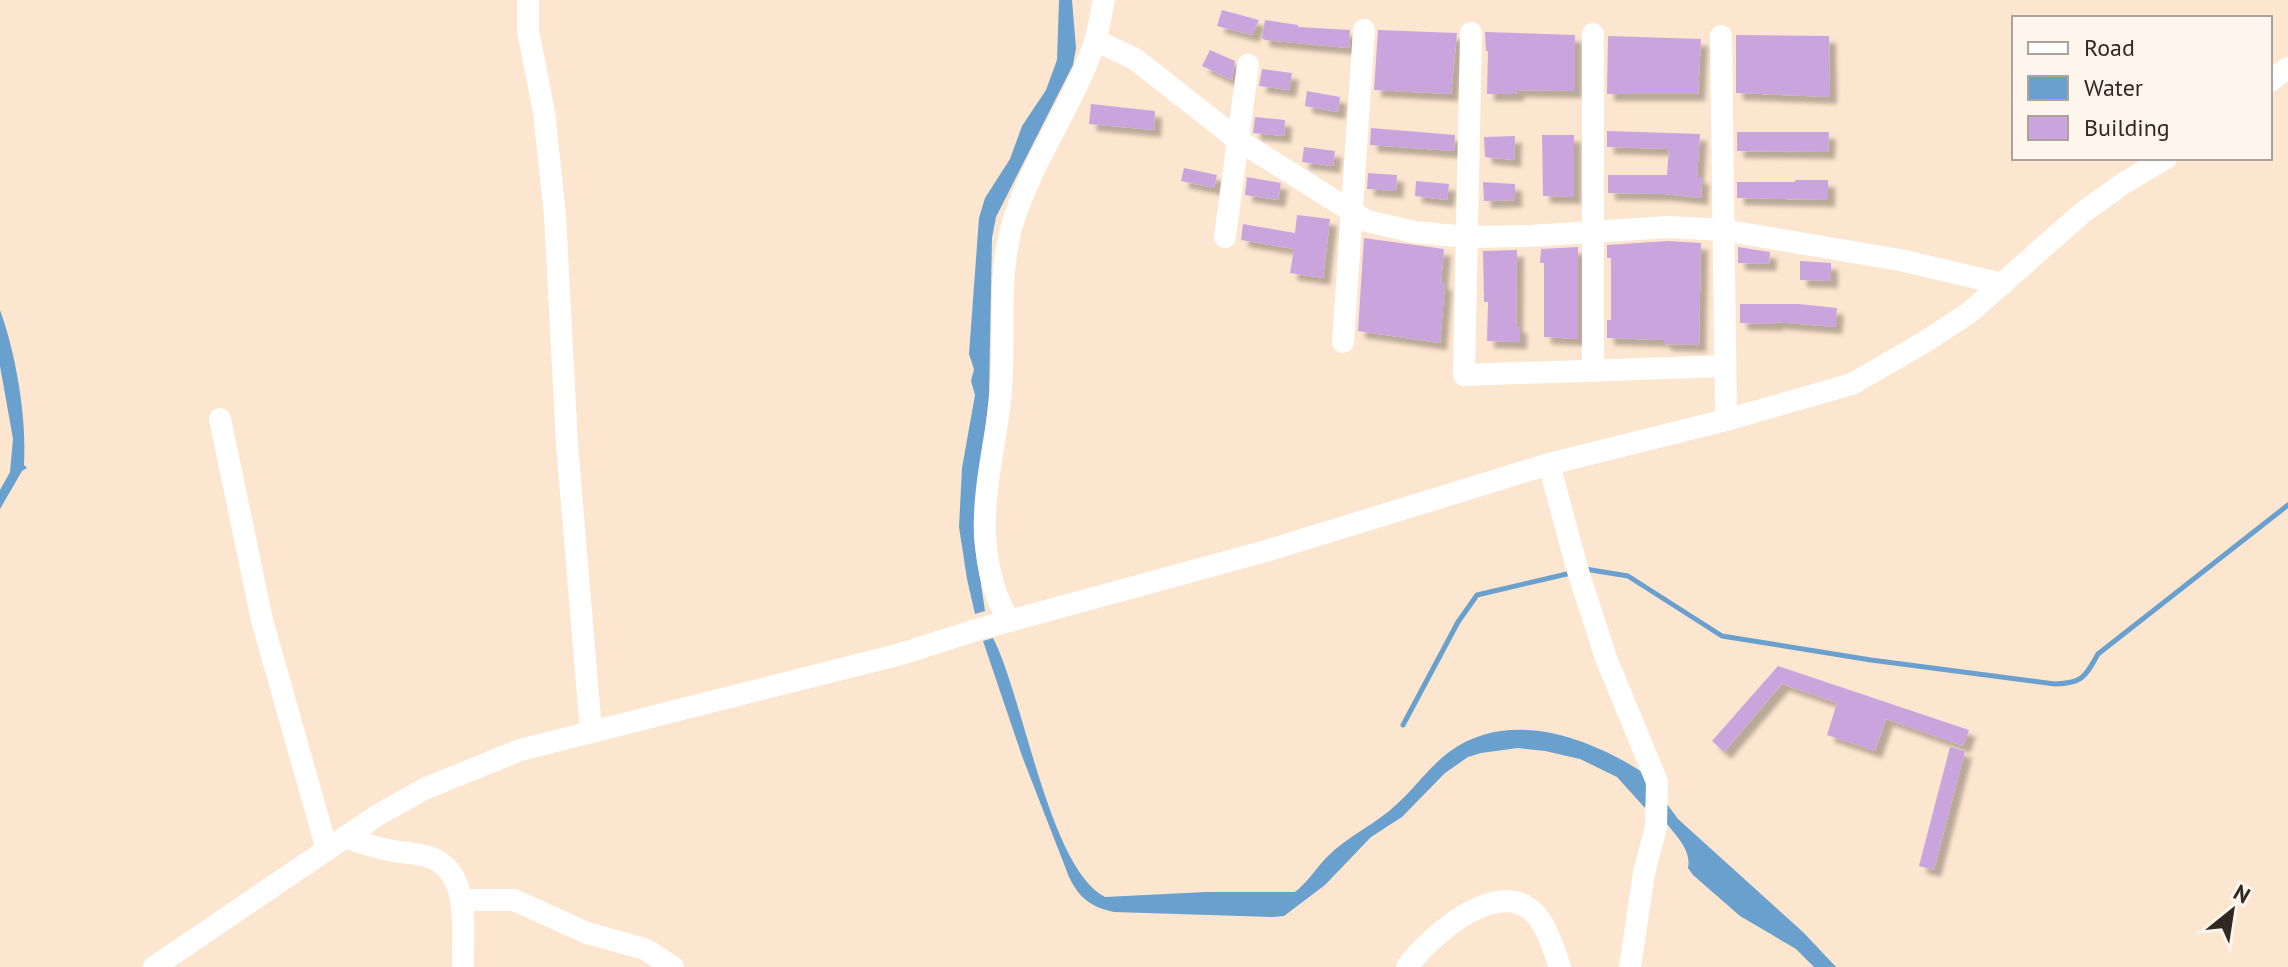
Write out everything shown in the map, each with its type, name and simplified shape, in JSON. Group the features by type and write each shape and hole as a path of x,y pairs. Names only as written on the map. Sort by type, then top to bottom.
{"street":[{"path":"528,0 528,31 544,112 555,215 567,444 591,731"},
{"path":"1004,622 985,534 989,473 1000,401 1003,286 1008,240 1026,187 1074,91 1095,40 1104,0"},
{"path":"1343,342 1364,30"},
{"path":"1471,33 1464,375 1725,366"},
{"path":"1593,34 1593,371"},
{"path":"1721,36 1726,420"},
{"path":"1095,40 1135,59 1238,140 1367,221 1414,232 1467,237 1668,227 1723,230 1900,260 2003,284"},
{"path":"1225,237 1248,65"},
{"path":"154,967 336,843 436,784 520,750 871,662 1004,622 1266,551 1549,464 1822,394 1862,379 1969,313 2082,213 2163,160"},
{"path":"220,419 262,620 336,843"},
{"path":"1549,464 1577,568 1606,658 1657,782 1656,827 1644,873 1630,967"},
{"path":"336,843 430,857 443,864 454,876 461,900 463,967"},
{"path":"461,900 514,900 587,933 645,949 673,967"},
{"path":"1407,967 1419,950 1445,927 1475,910 1506,901 1522,904 1536,914 1560,967"}],"water":[{"path":"1059,0 1072,0 1076,48 1073,65 996,217 992,238 989,395 974,537 985,611 975,614 959,527 962,468 975,395 971,381 974,369 969,354 979,218 985,198 1010,159 1022,126 1046,90 1057,60"},
{"path":"0,310 19,386 24,427 24,465 27,468 22,471 0,509 0,490 10,472 13,439 0,366"},
{"path":"993,638 1053,818 1068,853 1085,880 1105,897 1295,892 1336,849 1389,811 1449,752 1472,739 1497,732 1548,732 1598,748 1644,773 1651,792 1645,808 1617,777 1580,759 1518,748 1481,753 1468,757 1445,773 1402,817 1371,837 1325,885 1284,916 1114,912 1087,900 1069,877 1022,756 983,641"},
{"path":"1667,804 1678,819 1803,932 1836,967 1814,967 1796,949 1740,916 1693,875 1688,868 1685,848 1664,820"}],"building":[{"path":"1222,10 1259,20 1252,35 1217,26"},
{"path":"1265,20 1298,27 1350,30 1349,48 1265,40 1262,38"},
{"path":"1378,30 1457,33 1451,94 1374,90"},
{"path":"1485,32 1575,35 1575,91 1517,90 1517,94 1487,94"},
{"path":"1736,35 1829,36 1830,97 1736,93"},
{"path":"1608,36 1701,39 1698,94 1607,94"},
{"path":"1210,50 1235,61 1232,80 1202,66"},
{"path":"1262,69 1292,73 1289,90 1259,86"},
{"path":"1307,91 1340,97 1338,112 1305,106"},
{"path":"1091,104 1155,111 1154,130 1089,124"},
{"path":"1255,117 1285,120 1284,136 1253,133"},
{"path":"1371,128 1455,135 1454,151 1370,145"},
{"path":"1607,131 1700,134 1697,177 1702,177 1701,198 1608,193 1608,175 1667,175 1669,149 1607,147"},
{"path":"1737,132 1829,132 1828,152 1737,151"},
{"path":"1542,135 1574,135 1574,197 1543,196"},
{"path":"1515,136 1514,160 1485,157 1484,137"},
{"path":"1304,147 1335,151 1333,166 1302,162"},
{"path":"1184,168 1217,175 1214,188 1181,181"},
{"path":"1368,173 1397,175 1396,191 1367,189"},
{"path":"1247,177 1281,183 1278,200 1245,195"},
{"path":"1828,180 1828,200 1737,198 1737,182"},
{"path":"1416,181 1449,184 1447,200 1415,196"},
{"path":"1483,182 1515,184 1515,200 1484,201"},
{"path":"1297,215 1330,219 1323,278 1290,273 1294,249 1241,240 1243,224 1295,233"},
{"path":"1364,238 1444,249 1441,283 1445,283 1440,343 1358,331"},
{"path":"1668,241 1701,243 1699,345 1607,338 1607,320 1611,320 1611,258 1607,258 1607,245"},
{"path":"1578,247 1578,339 1544,337 1544,263 1540,263 1541,249"},
{"path":"1738,247 1770,252 1769,264 1738,263"},
{"path":"1517,250 1516,326 1520,326 1520,342 1487,341 1488,302 1484,302 1483,251"},
{"path":"1800,261 1831,263 1831,281 1800,280"},
{"path":"1740,304 1799,304 1837,308 1835,327 1776,322 1740,323"},
{"path":"1778,666 1969,730 1963,746 1886,719 1875,751 1827,735 1837,703 1782,684 1724,752 1712,741"},
{"path":"1950,747 1965,751 1934,870 1919,866"}],"waterway":[{"path":"1585,569 1628,576 1722,636 1871,660 2055,684 2082,677 2098,654 2288,505"},
{"path":"1403,725 1458,622 1477,595 1571,573"}]}
